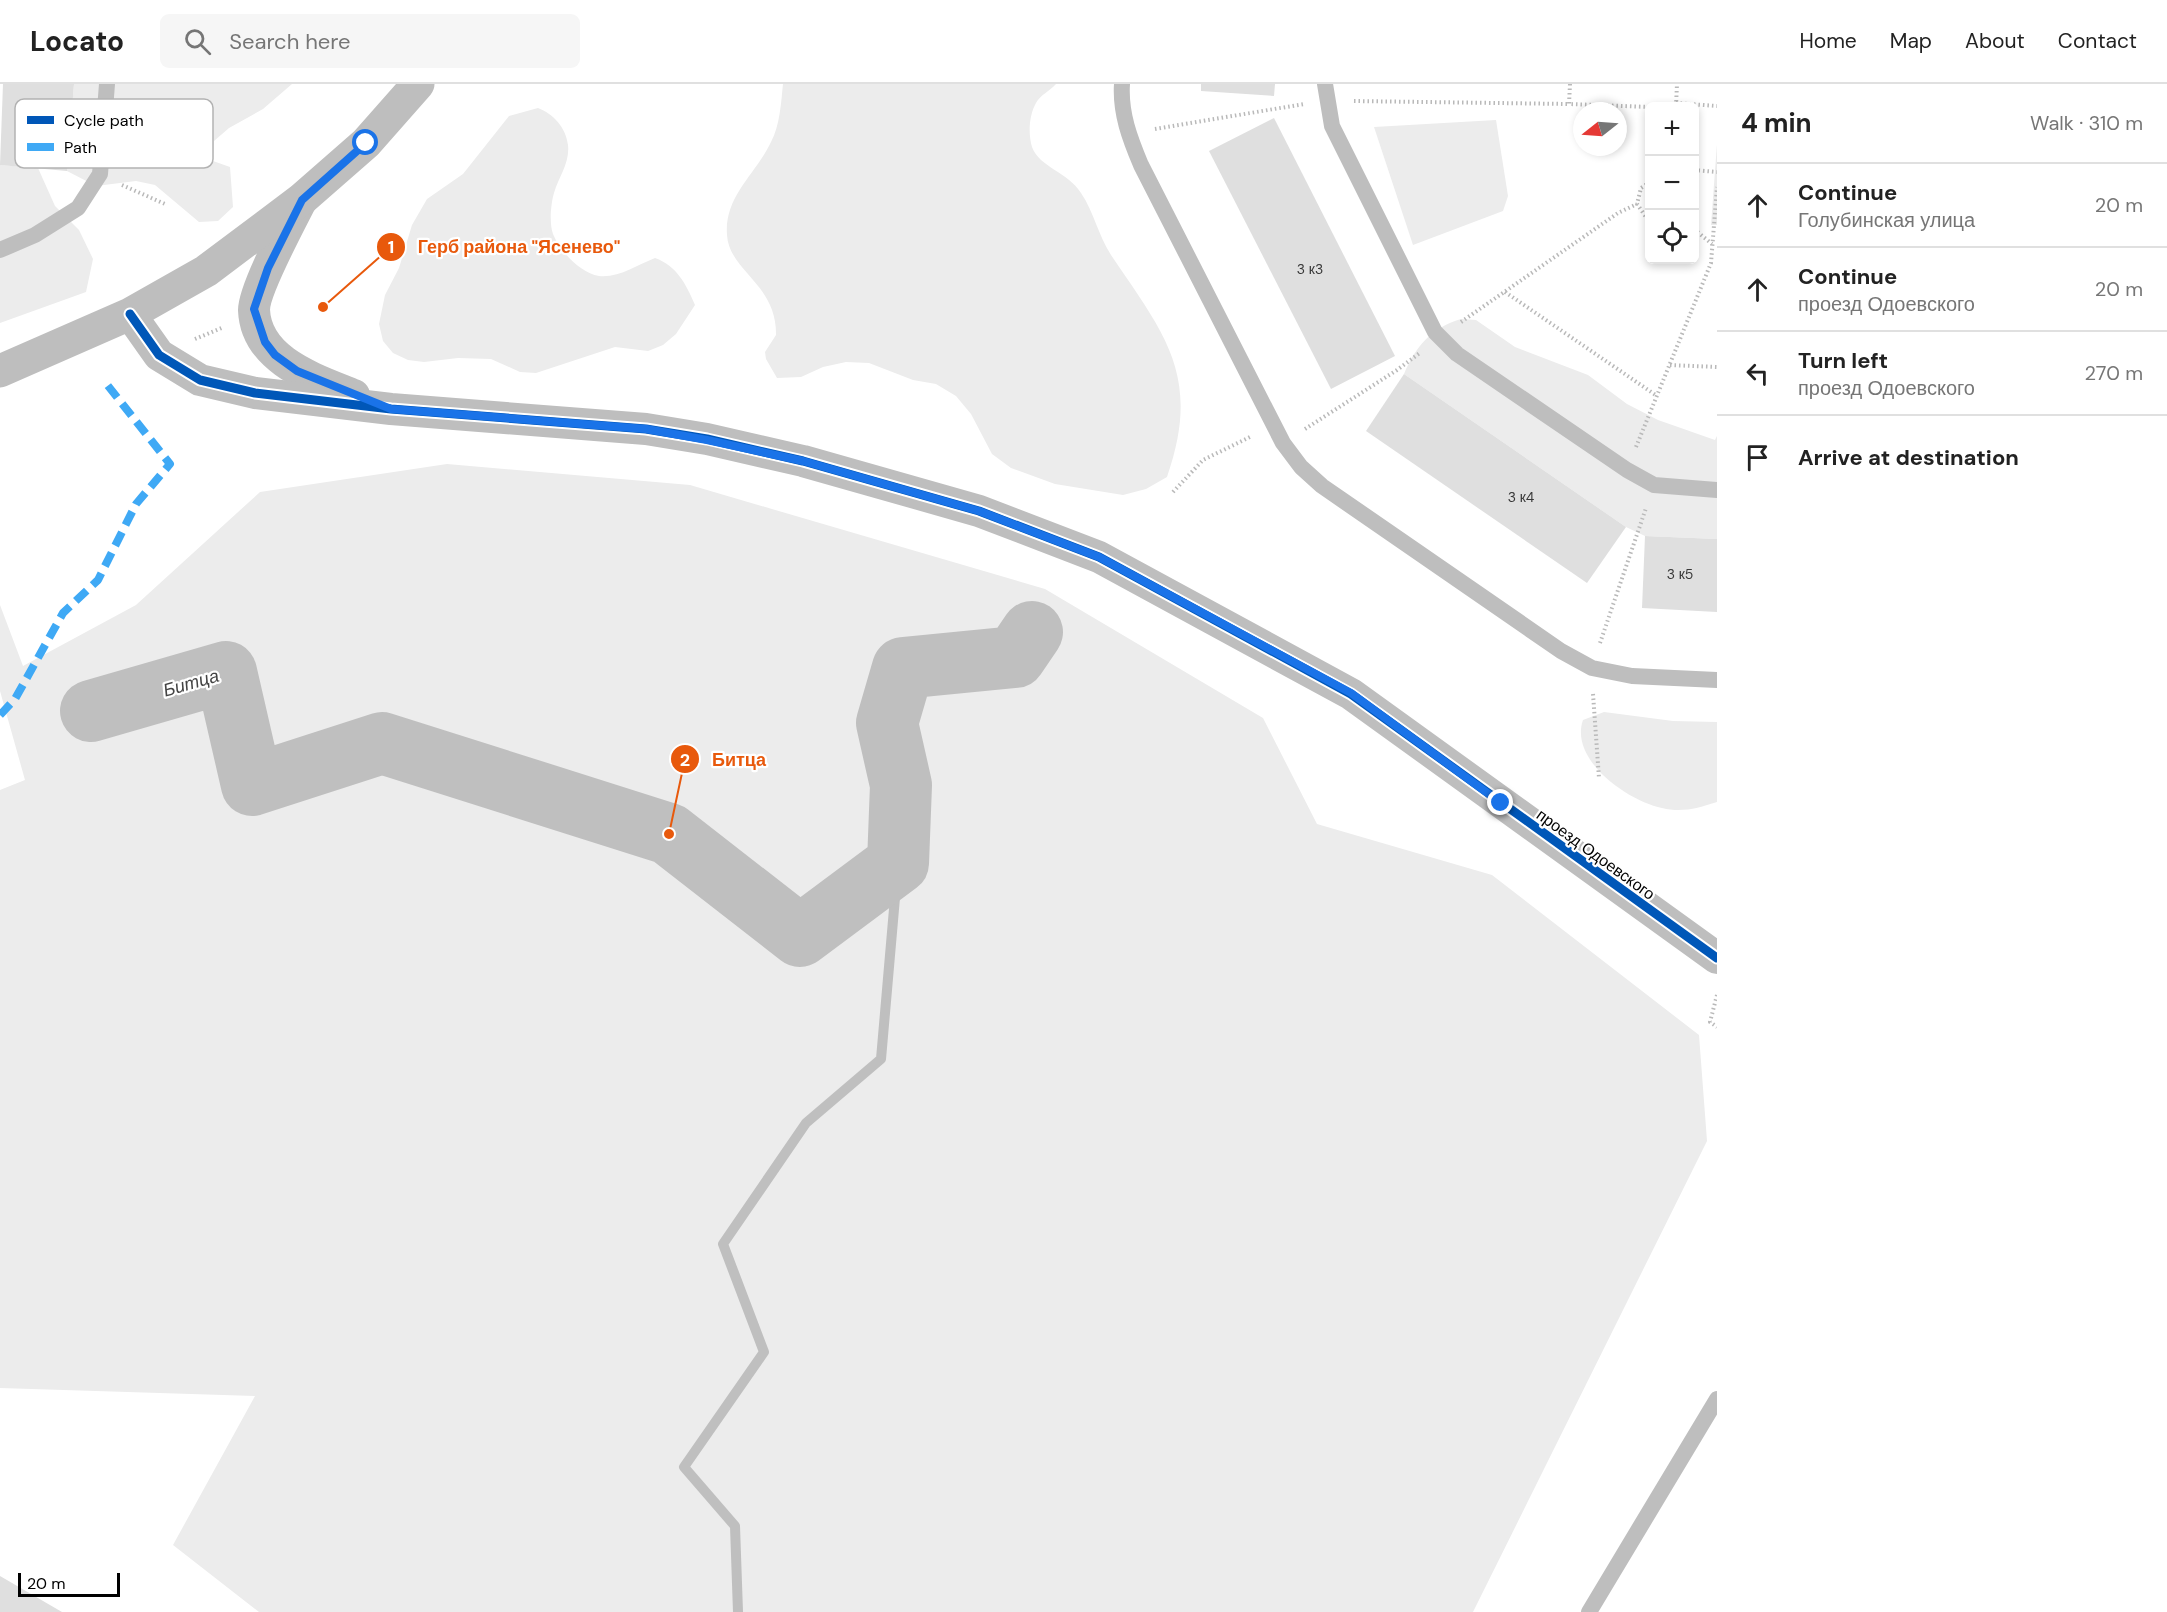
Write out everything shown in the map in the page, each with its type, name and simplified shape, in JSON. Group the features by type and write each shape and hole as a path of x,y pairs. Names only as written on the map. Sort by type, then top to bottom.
{"street":[{"path":"0,371 130,314 206,271 302,200 366,143 418,84"},
{"name":"проезд Одоевского","path":"302,200 268,268 254,309 258,325 275,355 297,371 391,409"},
{"name":"проезд Одоевского","path":"130,314 159,355 200,380 255,393 391,409 646,429 707,440 803,461 979,511 1099,557 1351,693 1717,958"}],"lane":[{"path":"105,99 106,84"},
{"path":"1122,84 1121,99 1128,134 1141,165 1274,425 1301,468 1322,486 1561,651 1592,668 1632,676 1717,680"},
{"path":"1326,92 1332,126 1435,332 1457,354 1627,470 1654,485 1717,490"},
{"path":"0,250 35,235 78,208 100,174 100,168"},
{"path":"1589,1612 1717,1399"}],"path":[{"path":"1569,104 1570,84"},
{"path":"1676,102 1677,84"},
{"path":"1128,134 1326,92 1645,107"},
{"path":"1699,106 1717,106"},
{"path":"1699,170 1717,172"},
{"path":"100,174 165,204"},
{"path":"1645,185 1641,188 1637,204 1645,216"},
{"path":"1627,470 1711,262 1717,187"},
{"path":"1699,233 1712,244"},
{"path":"1505,292 1657,396"},
{"path":"184,343 227,326"},
{"path":"1669,365 1717,368"},
{"path":"1173,492 1203,460 1274,425"},
{"path":"1599,778 1592,668 1654,485"},
{"path":"1717,995 1710,1022 1717,1027"}],"shaded area":[{"path":"74,84 292,84 263,109 229,128 214,141 213,161 213,99 73,99"},
{"path":"783,84 1056,84 1040,98 1032,113 1030,136 1032,147 1041,160 1069,180 1081,193 1111,255 1162,334 1172,358 1179,383 1181,411 1177,442 1167,477 1146,489 1123,495 1055,484 1011,468 992,454 971,414 956,396 936,384 913,380 869,363 846,362 823,367 801,377 777,378 766,359 765,352 776,335 774,318 761,290 730,248 727,221 730,209 742,186 765,154 774,135 780,114"},
{"path":"538,108 558,122 567,138 567,158 554,193 551,213 553,234 560,247 578,266 599,276 621,273 655,258 663,261 680,277 695,305 676,334 663,345 648,351 615,347 536,373 520,372 491,359 458,358 424,362 408,360 393,353 383,341 379,324 385,295 399,268 412,225 427,199 463,174 509,116"},
{"path":"1496,120 1508,196 1503,211 1413,245 1374,127"},
{"path":"1717,144 1717,225 1711,225"},
{"path":"213,161 230,167 233,207 218,221 199,222 155,185 136,181 96,186 67,171 67,168 213,168"},
{"path":"0,165 15,168 38,168 55,206 79,230 93,259 86,292 0,323"},
{"path":"1461,319 1476,320 1515,347 1588,375 1627,404 1658,420 1715,440 1717,436 1717,539 1645,536 1626,527 1404,374 1426,339 1441,327"},
{"path":"447,464 690,485 1045,589 1263,718 1317,824 1492,875 1699,1035 1707,1141 1473,1612 259,1612 173,1545 255,1396 0,1388 0,790 25,780 0,691 0,605 23,666 136,605 260,492"},
{"path":"1604,712 1673,721 1717,722 1717,802 1676,810 1648,804 1618,788 1593,764 1585,750 1581,735 1583,720"}],"building":[{"path":"3,84 74,84 73,99 15,99 15,166 0,165"},
{"path":"1201,84 1275,84 1274,96 1201,91"},
{"path":"1274,118 1395,356 1331,389 1209,151"},
{"path":"34,168 67,168 67,171"},
{"path":"1404,374 1626,527 1587,583 1366,431"},
{"path":"1645,536 1717,539 1717,612 1642,608"},
{"path":"0,1576 62,1612 0,1612"}],"waterway":[{"name":"Битца","path":"91,711 226,672 252,785 382,743 669,834 800,936 898,863 901,785 887,723 903,668 1015,657 1032,632"},
{"path":"738,1612 735,1526 684,1467 764,1352 723,1244 806,1123 881,1059 898,863"}],"marked path":[{"path":"0,715 15,699 63,613 98,580 136,504 170,464 105,382"}],"cycle path":[{"path":"130,314 159,355 200,380 255,393 391,409 646,429 707,439 803,461 979,511 1099,557 1351,694 1717,958"}],"place":[{"name":"Герб района \"Ясенево\"","path":"323,307"},
{"name":"Битца","path":"669,834"}],"route":[{"path":"366,143 302,200 268,268 254,309 265,342 275,355 297,371 391,409 646,429 803,461 979,511 1099,557 1351,693 1501,803"}]}
